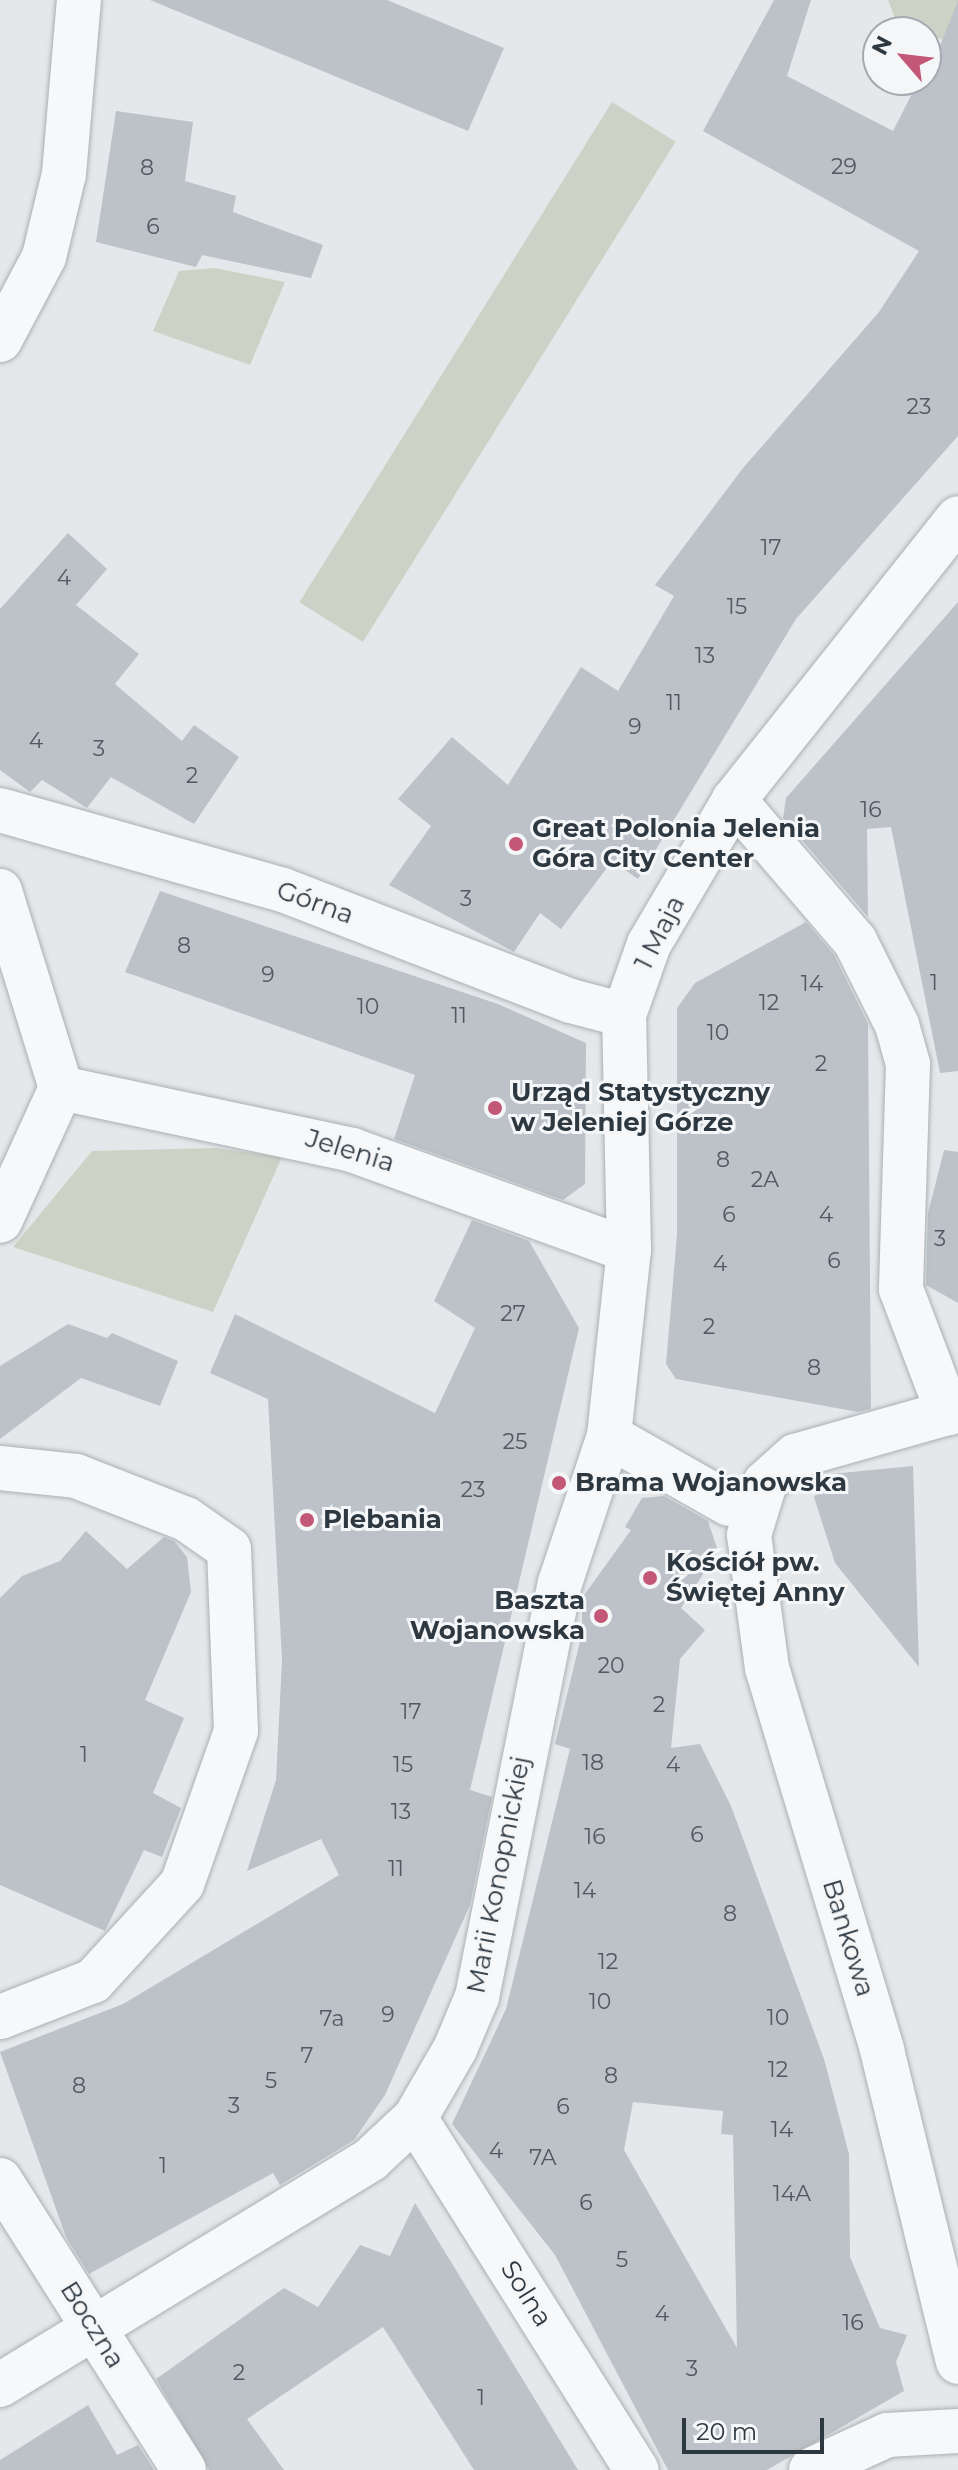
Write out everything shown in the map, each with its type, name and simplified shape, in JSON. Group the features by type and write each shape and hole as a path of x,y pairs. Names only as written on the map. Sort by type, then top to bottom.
{"street":[{"path":"0,340 44,257 64,174 79,0"},
{"name":"1 Maja","path":"609,1436 629,1250 624,1015 649,944 734,800 958,518"},
{"path":"609,1436 741,1509 795,1456 953,1412 901,1289 908,1064 897,1025 855,941 734,800"},
{"name":"Górna","path":"0,810 283,890 501,975 624,1015"},
{"path":"0,891 61,1088 0,1221"},
{"name":"Jelenia","path":"61,1088 325,1143 579,1226 629,1250"},
{"name":"Marii Konopnickiej","path":"94,2330 371,2159 415,2118 477,1997 560,1583 609,1436"},
{"path":"0,1468 76,1476 186,1519 229,1549 236,1731 182,1884 93,1981 0,2017"},
{"name":"Bankowa","path":"741,1509 767,1668 882,2050 958,2362"},
{"name":"Solna","path":"415,2118 637,2470"},
{"name":"Boczna","path":"0,2180 184,2470"},
{"path":"0,2385 94,2330"},
{"path":"811,2470 887,2435 958,2431"}],"shaded area":[{"path":"888,0 958,0 958,45 942,39 942,16 894,16"},
{"path":"612,102 676,142 363,642 299,602"},
{"path":"215,268 285,282 250,365 153,331 179,271"},
{"path":"215,1148 282,1157 213,1312 13,1247 92,1151"}],"building":[{"path":"150,0 387,0 504,48 468,131"},
{"path":"774,0 811,0 787,76 893,131 911,96 942,96 942,40 958,1 958,436 796,619 638,879 612,861 561,929 540,913 514,952 389,885 431,826 398,799 452,737 508,785 581,667 618,691 674,596 655,585 743,468 879,312 919,251 703,131"},
{"path":"116,111 193,122 185,181 236,196 233,212 323,245 311,278 202,255 196,267 96,242"},
{"path":"68,533 107,569 76,605 139,654 115,684 182,741 194,725 239,757 194,824 111,777 87,808 42,780 30,792 0,770 0,609"},
{"path":"958,602 958,1071 940,1073 891,827 867,829 868,917 783,818 786,798"},
{"path":"160,891 498,1004 586,1043 585,1184 563,1200 394,1139 415,1075 125,972"},
{"path":"806,922 834,955 868,1024 871,1409 858,1412 676,1379 666,1364 677,1235 677,1008 695,983"},
{"path":"944,1150 958,1152 958,1303 926,1285 928,1213"},
{"path":"472,1220 529,1241 579,1328 470,1790 492,1797 470,1905 385,2095 354,2140 280,2185 273,2173 89,2274 66,2237 0,2052 123,2004 339,1875 321,1839 247,1871 276,1780 282,1660 268,1399 210,1373 235,1314 435,1413 475,1328 434,1301"},
{"path":"68,1324 107,1338 112,1333 178,1361 160,1406 81,1378 0,1439 0,1366"},
{"path":"913,1466 919,1667 835,1563 814,1497 831,1474"},
{"path":"664,1496 708,1521 718,1551 681,1608 705,1630 680,1659 671,1748 700,1744 731,1806 824,2059 849,2154 850,2257 880,2328 907,2335 896,2362 904,2391 767,2470 668,2470 555,2255 452,2124 506,2009 570,1749 555,1744 582,1633 582,1598 631,1530 625,1527 642,1498","holes":["633,2102 723,2111 721,2134 733,2135 737,2348 624,2150"]},
{"path":"86,1531 127,1569 164,1537 174,1541 187,1557 191,1592 145,1700 184,1718 153,1793 181,1808 162,1857 144,1850 105,1931 0,1885 0,1598 22,1576 60,1561"},
{"path":"415,2203 578,2470 474,2470 383,2327 247,2419 284,2470 209,2470 156,2379 284,2288 318,2307 360,2245 390,2256"},
{"path":"88,2405 117,2455 138,2445 154,2470 0,2470 0,2460"}],"place":[{"name":"Great Polonia Jelenia Góra City Center","path":"516,844"},
{"name":"Urząd Statystyczny w Jeleniej Górze","path":"495,1108"},
{"name":"Brama Wojanowska","path":"559,1483"},
{"name":"Plebania","path":"307,1520"},
{"name":"Kościół pw. Świętej Anny","path":"650,1578"},
{"name":"Baszta Wojanowska","path":"601,1616"}]}
